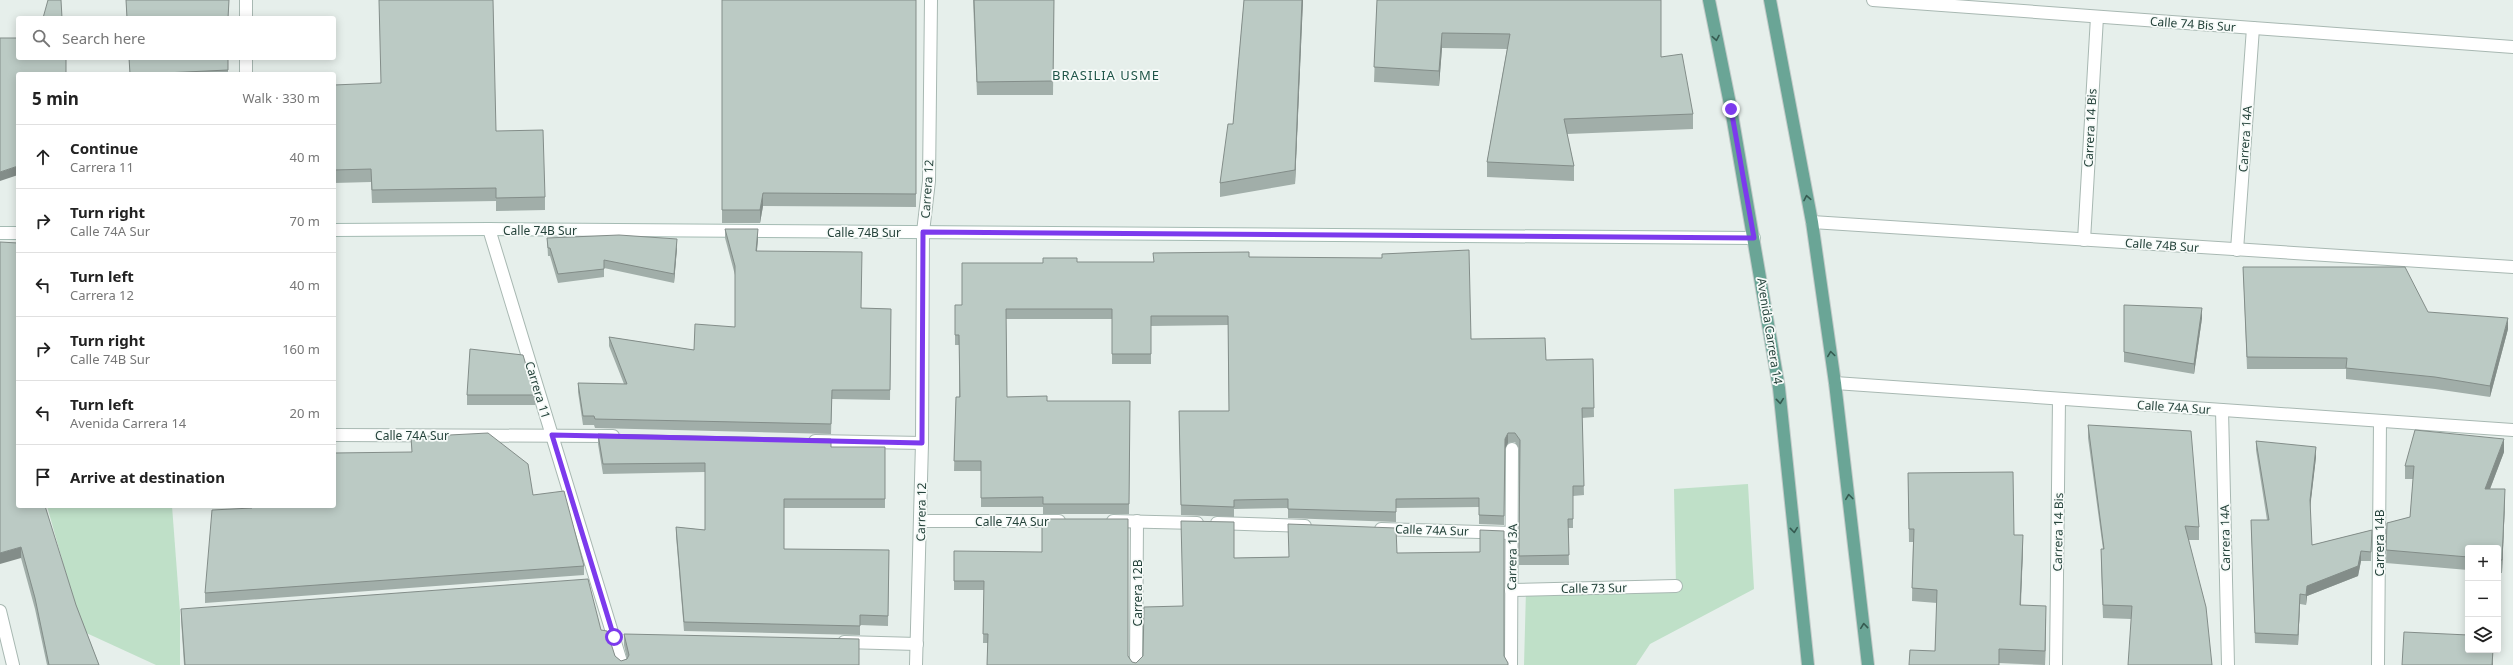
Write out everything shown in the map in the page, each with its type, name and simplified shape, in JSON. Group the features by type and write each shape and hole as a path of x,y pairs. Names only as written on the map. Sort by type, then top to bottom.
{"main road":[{"name":"Avenida Carrera 14","path":"1709,0 1754,238 1779,388 1808,665"},
{"path":"1770,0 1812,222 1835,383 1868,665"}],"street":[{"path":"246,0 246,16"},
{"name":"Carrera 12","path":"916,665 921,521 923,232 929,181 931,0"},
{"name":"Calle 74 Bis Sur","path":"1873,0 2513,47"},
{"name":"Carrera 14 Bis","path":"2084,240 2097,17"},
{"name":"Carrera 14A","path":"2237,250 2252,28"},
{"path":"246,60 246,72"},
{"name":"Calle 74B Sur","path":"1812,222 2513,267"},
{"name":"Calle 74B Sur","path":"336,230 489,229 1754,238"},
{"name":"Carrera 11","path":"489,229 622,665"},
{"path":"0,233 16,233"},
{"name":"Calle 74A Sur","path":"1835,383 2513,430"},
{"name":"Carrera 14 Bis","path":"2056,665 2060,399"},
{"name":"Carrera 14A","path":"2222,410 2228,665"},
{"name":"Carrera 14B","path":"2378,665 2380,421"},
{"name":"Calle 74A Sur","path":"336,435 622,436"},
{"path":"804,440 922,443"},
{"name":"Carrera 13A","path":"1511,665 1512,449"},
{"name":"Calle 74A Sur","path":"921,521 1075,521"},
{"path":"1098,521 1320,527"},
{"name":"Carrera 12B","path":"1136,665 1137,521"},
{"name":"Calle 74A Sur","path":"1368,528 1512,533"},
{"path":"581,583 597,582"},
{"name":"Calle 73 Sur","path":"1511,590 1676,586"},
{"path":"0,611 13,665"},
{"path":"614,637 630,638"},
{"path":"829,642 917,644"}],"green space":[{"path":"1748,484 1754,589 1650,644 1636,665 1524,665 1526,590 1676,586 1674,489"},
{"path":"48,508 172,508 180,612 180,665 156,665 82,631"}],"building":[{"path":"48,0 61,0 62,16 44,16"},
{"path":"126,0 229,0 228,16 127,16"},
{"path":"379,0 493,0 496,131 543,130 545,197 496,198 496,188 372,190 371,169 336,170 336,85 381,83"},
{"path":"722,0 916,0 916,194 763,193 760,210 722,210"},
{"path":"974,0 1054,0 1053,81 977,82"},
{"path":"1244,0 1302,0 1295,170 1220,183 1228,124 1233,124"},
{"path":"1377,0 1661,0 1661,57 1682,54 1693,114 1564,119 1574,166 1487,162 1510,34 1442,33 1439,71 1374,67"},
{"path":"0,38 16,38 16,60 66,60 66,72 16,72 16,167 0,172"},
{"path":"129,60 228,60 228,70 130,72"},
{"path":"725,229 758,229 756,251 862,252 861,308 891,309 890,390 832,390 831,424 595,419 594,416 583,416 578,383 627,384 609,337 694,350 695,324 735,327 735,266"},
{"path":"619,235 677,239 674,274 604,260 604,269 558,274 550,248 548,248 547,238"},
{"path":"0,242 16,243 16,508 46,508 76,605 99,665 49,665 35,598 21,547 0,553"},
{"path":"1469,250 1471,339 1545,338 1546,360 1593,359 1594,408 1582,408 1584,486 1573,486 1573,519 1568,519 1569,555 1519,556 1520,440 1515,433 1508,433 1505,439 1504,516 1479,515 1479,498 1396,499 1396,512 1288,509 1288,499 1234,500 1234,507 1181,505 1179,411 1229,411 1228,316 1151,316 1151,354 1112,354 1112,309 1006,309 1007,397 1047,396 1047,401 1130,401 1129,504 1043,504 1043,497 981,498 981,461 954,461 956,397 960,397 959,335 955,335 955,305 962,305 962,263 1043,263 1043,258 1077,258 1077,262 1154,262 1153,253 1249,252 1249,257 1382,258 1382,254"},
{"path":"2243,267 2405,267 2428,312 2508,318 2490,386 2435,377 2346,368 2347,358 2247,357"},
{"path":"2124,305 2202,308 2194,364 2124,352"},
{"path":"470,349 523,355 535,395 467,395"},
{"path":"2088,425 2191,431 2199,527 2185,526 2206,607 2212,665 2128,665 2132,606 2103,605 2101,549 2104,549"},
{"path":"2415,430 2504,439 2485,489 2505,489 2502,560 2501,545 2465,545 2465,557 2386,550 2387,523 2410,517 2414,466 2405,466"},
{"path":"488,433 528,464 533,495 564,491 584,566 205,593 212,510 252,508 336,508 336,453 412,452 411,437"},
{"path":"598,434 831,439 831,447 885,447 885,499 784,499 784,549 889,550 888,616 860,615 860,626 684,622 676,527 705,530 705,463 603,464"},
{"path":"2256,441 2316,447 2310,500 2312,545 2372,530 2371,552 2361,551 2358,566 2307,586 2306,595 2300,594 2298,635 2255,633 2251,520 2269,520"},
{"path":"2013,472 2014,535 2023,535 2020,605 2046,606 2045,651 1999,649 1999,665 1909,665 1910,650 1935,651 1937,590 1912,588 1914,529 1909,529 1908,473"},
{"path":"1042,519 1128,519 1128,656 1132,662 1136,663 1143,656 1144,607 1183,606 1181,521 1234,522 1234,558 1289,557 1288,524 1396,528 1397,553 1480,552 1480,530 1504,531 1504,656 1508,665 987,665 988,634 983,634 984,581 954,581 954,551 1042,552"},
{"path":"588,579 601,630 607,631 615,656 621,661 627,659 629,655 624,634 859,639 859,665 185,665 181,609"},
{"path":"2404,632 2465,635 2465,653 2493,653 2492,665 2402,665"}],"district":[{"name":"BRASILIA USME","path":"1106,75"}],"route":[{"path":"614,637 552,435 922,443 923,232 1754,238 1731,109"}]}
